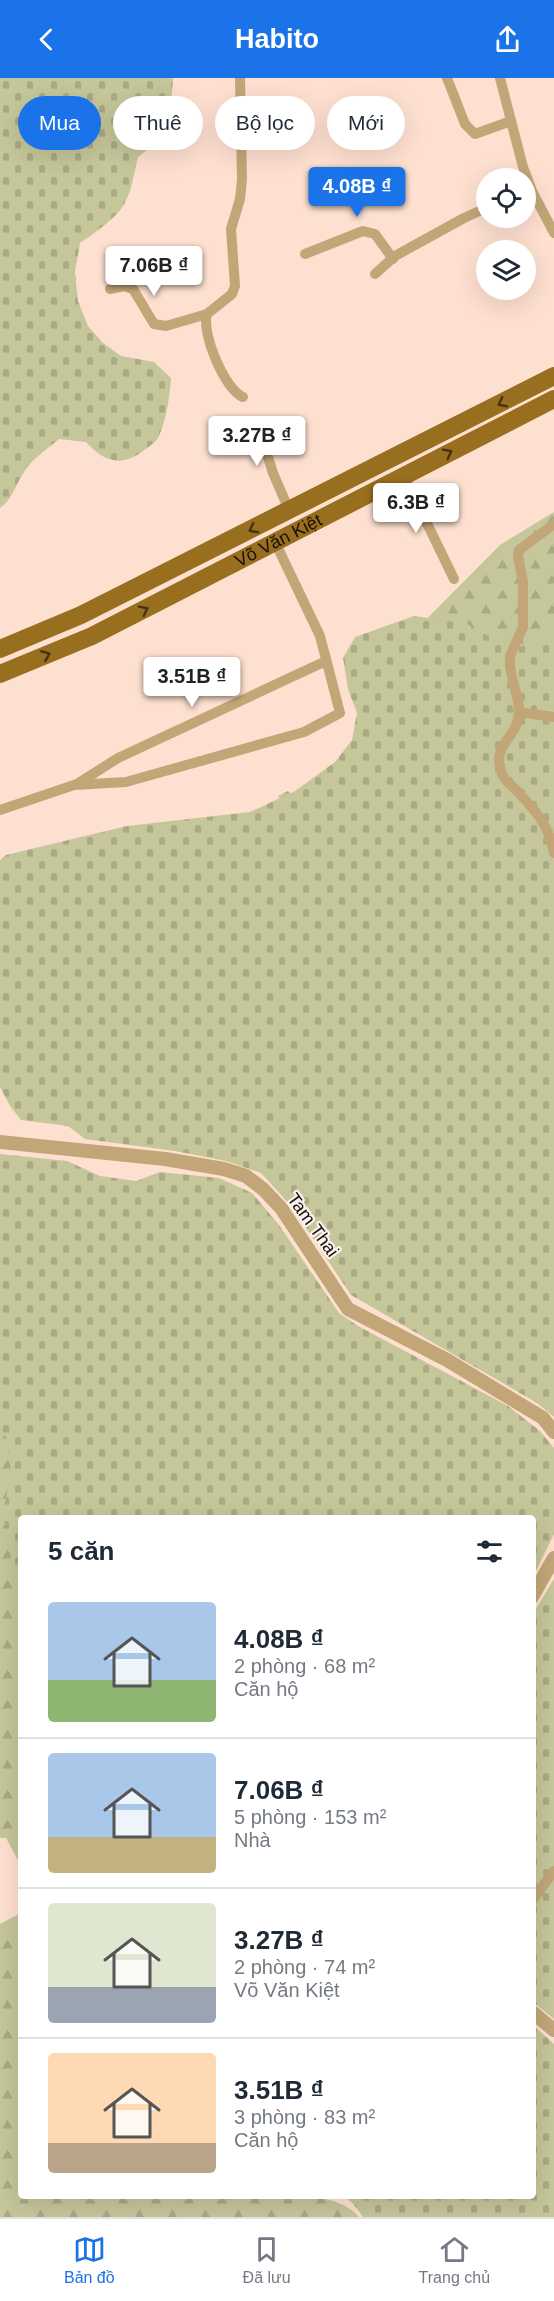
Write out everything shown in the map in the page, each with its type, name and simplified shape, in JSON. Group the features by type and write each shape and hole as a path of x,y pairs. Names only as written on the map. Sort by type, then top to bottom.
{"main road":[{"name":"Võ Văn Kiệt","path":"0,649 81,615 554,376"},
{"name":"Võ Văn Kiệt","path":"0,674 92,636 554,399"},
{"path":"338,485 348,505"},
{"path":"81,615 92,636"}],"street":[{"path":"110,289 124,286 133,289 154,324 166,326 207,314 232,294 236,286 231,254 231,229 240,199 242,180 240,78"},
{"path":"447,78 465,124 475,134 510,121"},
{"path":"500,78 522,168"},
{"path":"536,205 554,233"},
{"path":"375,274 393,259 476,212"},
{"path":"305,254 363,231 375,234 393,259"},
{"path":"207,314 205,324 213,355 235,391 243,397"},
{"path":"260,422 259,429 289,510"},
{"path":"404,476 454,579"},
{"path":"554,524 519,550 523,582 523,627 510,656 519,712 518,723 502,744 500,753 501,773 541,817 550,832 554,853"},
{"path":"74,785 126,782 304,732 340,713 320,636 274,542"},
{"path":"0,810 74,785 118,758 326,661"},
{"path":"519,712 554,717"},
{"name":"Tam Thai","path":"0,1142 165,1159 224,1169 246,1176 263,1189 281,1208 348,1309 447,1360 543,1418 554,1432"},
{"path":"536,1590 554,1558"},
{"path":"536,1896 554,1871"},
{"path":"536,2015 554,2030"}],"green space":[{"path":"0,78 173,78 172,96 113,96 113,150 147,150 138,157 129,195 120,211 80,243 75,272 78,301 88,326 103,343 121,356 154,362 171,378 161,432 157,440 143,451 120,461 106,458 86,442 59,439 28,467 11,496 0,508"},
{"path":"554,512 554,895 306,834 278,796 288,791 296,800 328,823 372,674 500,545"},
{"path":"414,616 467,624 509,648 538,644 554,625 554,1417 537,1403 351,1295 292,1207 261,1173 226,1161 175,1151 85,1139 68,1126 21,1120 0,1087 0,860 6,855 127,826 250,812 295,791 335,762 352,740 357,713 348,689 343,658 355,637"},
{"path":"0,1154 67,1161 100,1176 136,1181 160,1172 219,1178 252,1193 279,1225 339,1313 358,1326 508,1406 540,1431 554,1448 554,1534 536,1571 536,1515 18,1515 18,1570 12,1563 3,1513 11,1472 7,1439 0,1428"},
{"path":"0,1396 20,1515 18,1515 18,1860 6,1838 0,1838"},
{"path":"554,1579 554,2019 536,2004 536,1608"},
{"path":"18,1915 18,2199 323,2199 347,2207 359,2217 0,2217 0,1924"},
{"path":"536,2028 554,2044 554,2217 363,2217 346,2199 536,2199"}]}
